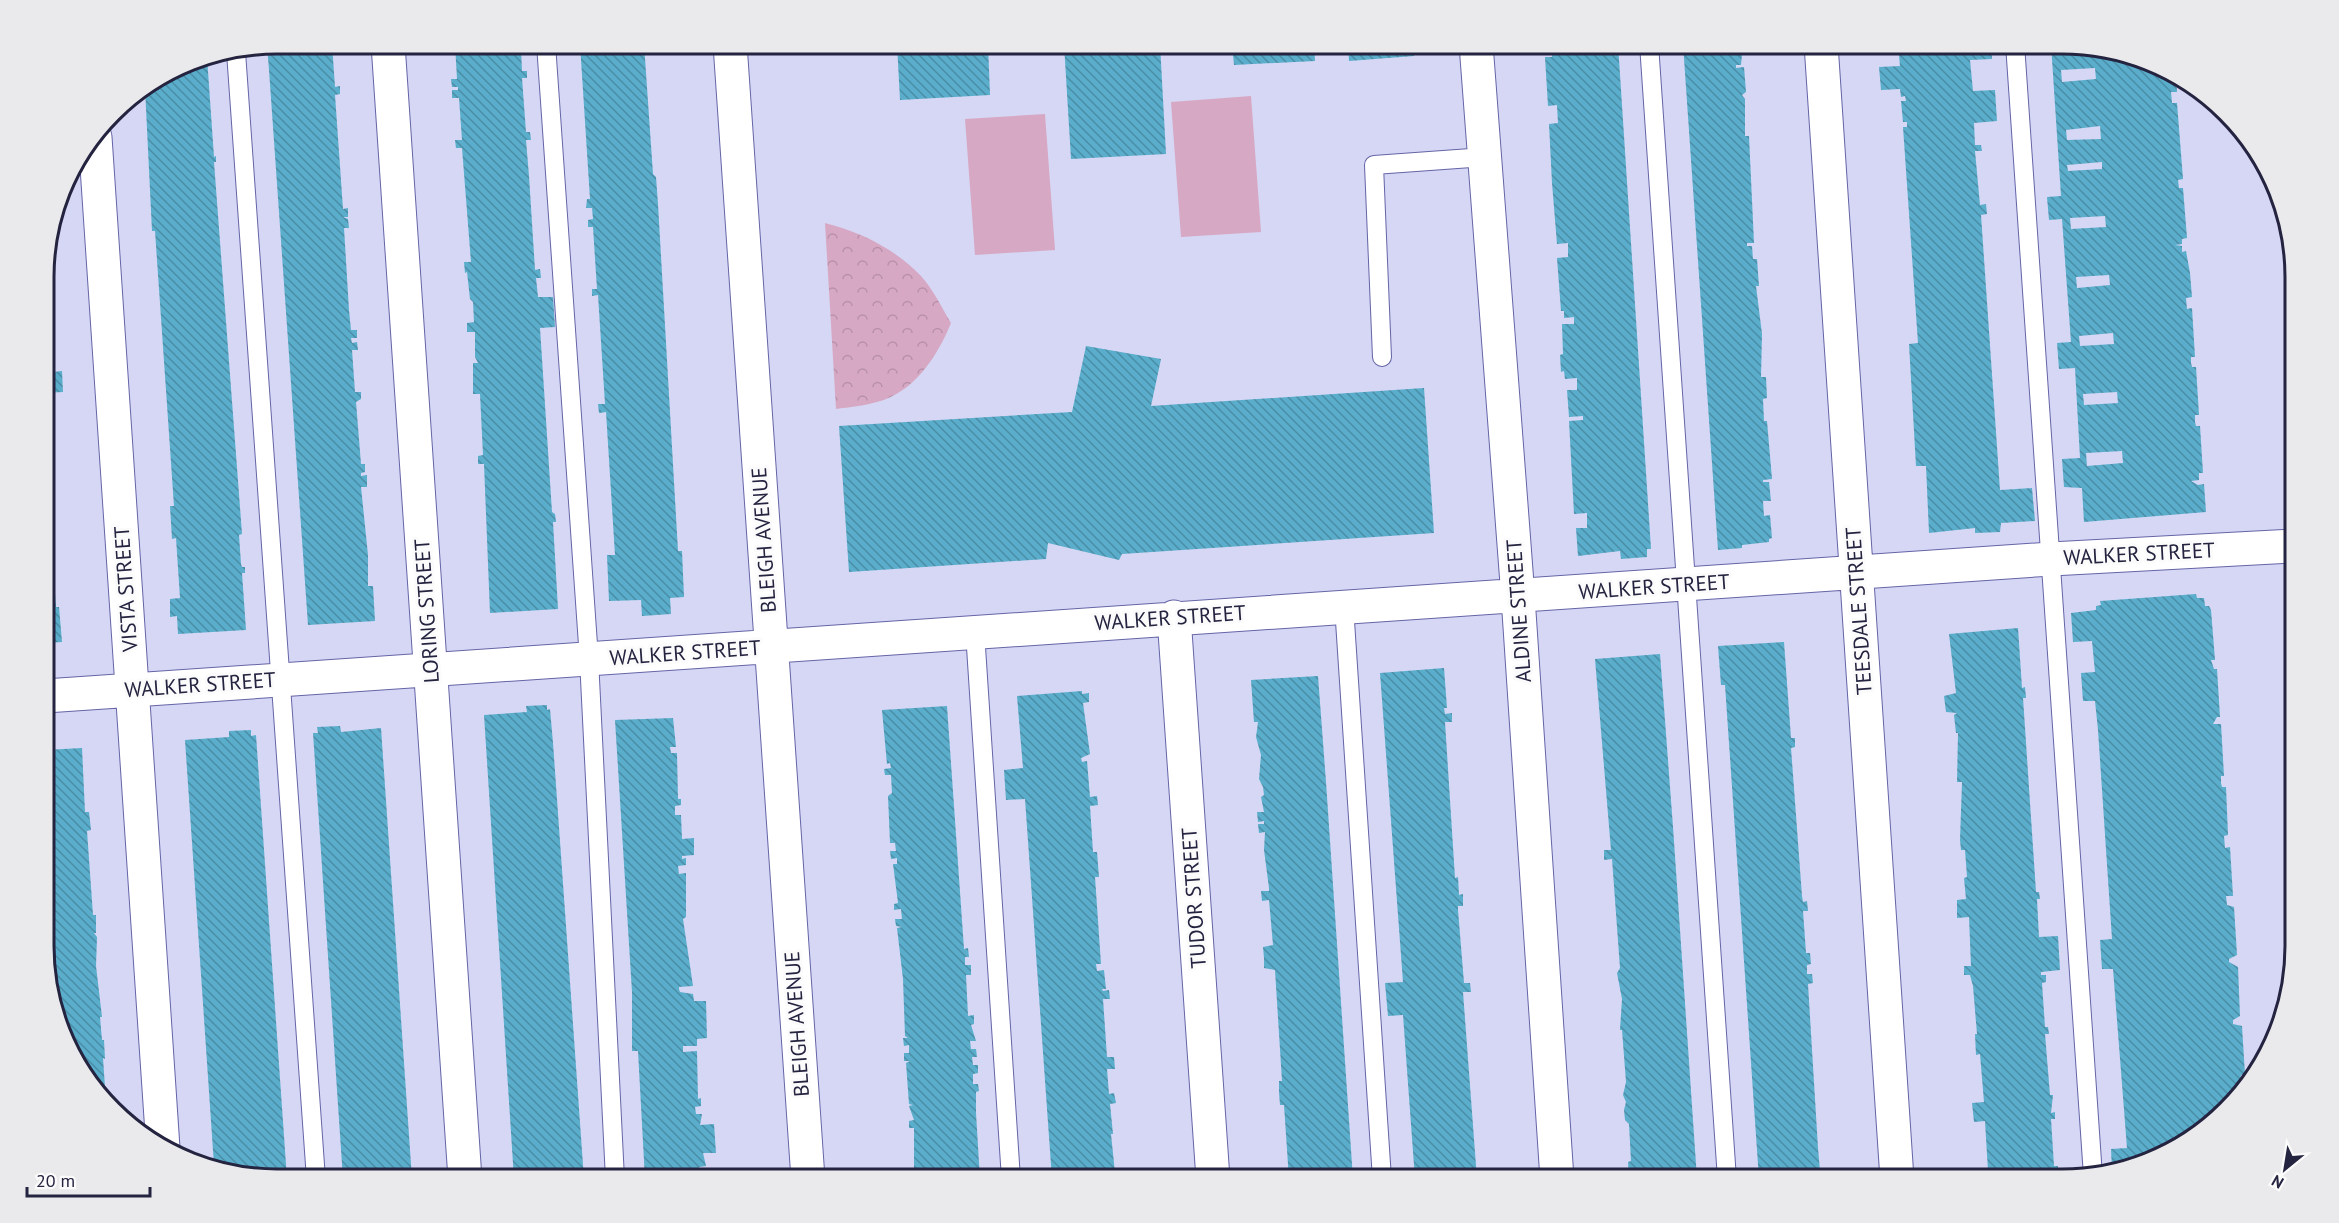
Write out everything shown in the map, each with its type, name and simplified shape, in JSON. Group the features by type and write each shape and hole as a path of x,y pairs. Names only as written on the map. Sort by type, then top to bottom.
{"street":[{"name":"LORING STREET","path":"389,54 464,1169"},
{"name":"BLEIGH AVENUE","path":"731,54 807,1169"},
{"name":"ALDINE STREET","path":"1477,54 1518,597 1556,1169"},
{"name":"TEESDALE STREET","path":"1822,54 1896,1169"},
{"name":"VISTA STREET","path":"96,148 162,1137"},
{"name":"WALKER STREET","path":"54,695 1344,606 1518,597 2051,559 2285,546"},
{"name":"TUDOR STREET","path":"1174,618 1212,1169"}],"lane":[{"path":"547,54 589,659 614,1169"},
{"path":"1650,54 1726,1169"},
{"path":"2016,54 2092,1167"},
{"path":"236,58 315,1169"},
{"path":"1382,357 1374,165 1485,157"},
{"path":"1344,606 1381,1169"},
{"path":"975,632 1010,1169"}],"green space":[{"path":"1251,96 1261,232 1181,237 1171,102"},
{"path":"1045,114 1055,250 975,255 965,119"},
{"path":"825,223 852,231 877,243 911,266 925,281 951,323 932,360 923,371 902,390 877,402 836,409"}],"building":[{"path":"268,54 333,54 335,87 340,86 340,94 335,95 343,209 348,208 348,217 343,217 348,219 349,228 344,228 349,310 351,330 357,330 357,338 351,338 352,343 357,342 358,350 352,350 355,392 361,392 361,399 356,402 361,464 365,464 365,472 361,473 361,476 367,475 367,487 361,487 368,555 368,586 373,586 375,621 308,625"},
{"path":"456,54 521,54 522,71 527,71 527,78 522,78 526,132 530,132 531,140 526,140 535,270 540,269 541,278 536,278 538,297 553,297 555,327 540,328 552,512 555,514 556,522 553,522 558,609 490,613 484,464 478,464 478,456 483,455 480,394 473,394 473,363 478,363 475,357 475,332 467,332 467,323 474,322 473,302 470,299 464,262 471,262 462,148 456,148 455,140 462,140 459,98 452,98 452,90 458,90 458,87 452,87 451,79 457,79"},
{"path":"581,54 645,54 653,174 656,177 658,204 678,551 682,551 684,597 670,598 671,614 642,616 641,600 609,601 607,555 615,555 606,412 599,413 598,404 605,404 598,295 592,296 592,289 597,289 593,227 588,227 588,220 593,219 592,208 586,208 587,199 590,199"},
{"path":"898,54 988,54 990,95 900,100"},
{"path":"1065,54 1161,54 1166,154 1071,159"},
{"path":"1233,54 1315,54 1315,61 1234,65"},
{"path":"1349,54 1414,54 1414,56 1349,61"},
{"path":"1552,54 1619,54 1651,549 1647,549 1647,557 1621,559 1620,551 1578,556 1576,528 1587,528 1587,513 1574,514 1569,421 1583,420 1583,416 1569,417 1567,390 1577,390 1577,378 1565,379 1564,371 1561,372 1562,324 1574,324 1574,317 1564,318 1564,311 1561,311 1557,258 1568,257 1568,243 1557,244 1549,124 1558,123 1557,105 1548,106 1545,57 1552,57"},
{"path":"1684,54 1742,54 1741,65 1736,65 1736,68 1744,67 1746,92 1742,95 1745,99 1745,136 1749,136 1754,243 1747,243 1747,246 1752,246 1753,259 1757,259 1759,286 1756,286 1762,334 1761,377 1766,377 1767,398 1763,399 1764,421 1767,421 1772,479 1763,480 1763,482 1769,482 1771,501 1763,501 1764,516 1770,515 1772,538 1769,542 1742,545 1742,548 1718,550"},
{"path":"1899,54 1992,54 1992,59 1970,60 1973,91 1995,90 1997,121 1974,123 1975,145 1981,145 1982,151 1975,151 1980,205 1986,204 1987,214 1981,215 2000,490 2032,488 2035,521 2001,523 2000,532 1975,533 1975,528 1929,533 1926,466 1916,466 1909,344 1918,343 1903,127 1907,127 1907,122 1903,122 1901,101 1906,101 1905,96 1901,97 1900,89 1881,90 1879,67 1900,66"},
{"path":"2052,54 2077,54 2106,58 2147,71 2177,86 2177,92 2171,92 2172,103 2177,103 2183,179 2178,180 2179,188 2183,188 2187,238 2182,239 2182,244 2175,245 2182,246 2182,252 2186,251 2190,273 2192,297 2186,298 2187,309 2192,308 2195,357 2191,357 2191,363 2192,367 2196,367 2199,415 2195,415 2195,422 2196,426 2200,426 2203,473 2199,473 2199,480 2191,481 2198,485 2204,484 2206,512 2084,522 2082,488 2064,487 2062,459 2080,458 2075,368 2059,369 2057,343 2071,342 2062,219 2049,220 2047,197 2061,196","holes":["2095,68 2096,79 2062,82 2061,70","2100,126 2101,139 2067,140 2066,130","2102,162 2102,169 2068,171 2067,165","2105,216 2106,227 2071,229 2070,218","2109,275 2110,285 2077,288 2076,277","2113,333 2114,344 2080,346 2079,336","2117,392 2118,403 2084,405 2083,394","2122,451 2123,463 2087,466 2086,453"]},
{"path":"208,65 242,534 239,535 241,564 245,567 245,573 242,573 246,630 178,634 177,616 170,617 170,599 180,598 176,538 172,539 170,506 174,506 155,231 152,231 145,97 178,77"},
{"path":"1086,346 1161,359 1151,406 1424,388 1434,533 1122,554 1119,560 1048,543 1046,559 849,572 839,426 1072,412"},
{"path":"62,371 63,392 54,392 54,372"},
{"path":"54,579 56,607 59,607 62,642 54,642"},
{"path":"2196,594 2197,598 2204,598 2205,606 2209,606 2211,610 2215,660 2211,660 2214,669 2217,669 2220,717 2217,717 2213,724 2221,724 2224,776 2221,776 2221,783 2222,787 2226,787 2228,835 2224,836 2225,848 2230,847 2233,896 2226,896 2227,905 2234,907 2237,955 2229,959 2229,962 2238,967 2240,1016 2233,1020 2233,1024 2242,1026 2245,1073 2241,1075 2239,1082 2220,1104 2198,1123 2161,1146 2112,1163 2111,1149 2127,1148 2113,969 2102,969 2100,940 2112,939 2098,730 2095,701 2083,701 2081,673 2095,672 2092,641 2073,642 2071,613 2096,610 2096,606 2101,605 2100,601"},
{"path":"2018,628 2022,688 2025,687 2026,698 2023,698 2036,892 2039,892 2040,899 2037,899 2039,937 2058,936 2060,970 2041,972 2041,975 2046,975 2046,982 2042,983 2045,1027 2048,1027 2049,1034 2045,1034 2050,1095 2053,1095 2051,1113 2055,1112 2055,1119 2051,1119 2054,1166 2058,1166 2058,1169 1988,1169 1985,1121 1974,1122 1972,1103 1984,1102 1980,1054 1976,1055 1975,1034 1977,1034 1973,986 1970,975 1964,975 1964,966 1971,966 1969,917 1957,918 1957,900 1966,899 1964,878 1967,877 1965,850 1961,850 1960,840 1962,782 1957,782 1958,733 1956,733 1954,715 1957,713 1946,712 1944,696 1956,693 1949,634"},
{"path":"1784,642 1791,738 1795,738 1795,747 1791,748 1802,896 1803,902 1807,901 1808,911 1803,911 1806,953 1810,953 1811,964 1807,965 1807,974 1812,974 1813,983 1808,984 1820,1169 1758,1169 1725,685 1721,685 1718,646"},
{"path":"1660,654 1696,1169 1628,1169 1628,1162 1631,1161 1629,1124 1625,1120 1624,1110 1626,1102 1623,1095 1626,1082 1622,1030 1620,1030 1622,999 1617,973 1620,968 1612,859 1604,860 1604,850 1611,850 1595,659"},
{"path":"1444,668 1447,708 1444,708 1445,714 1452,713 1452,722 1445,722 1455,878 1458,877 1459,895 1463,894 1463,906 1458,906 1458,910 1464,983 1470,983 1471,992 1463,992 1476,1169 1414,1169 1403,1015 1388,1016 1385,983 1403,982 1380,673"},
{"path":"1318,676 1352,1169 1288,1169 1284,1105 1280,1105 1279,1092 1279,1081 1282,1081 1275,970 1264,968 1263,947 1273,945 1269,900 1262,901 1261,891 1269,891 1269,888 1264,850 1265,832 1259,833 1258,824 1264,824 1264,821 1258,822 1257,812 1264,812 1261,797 1264,795 1259,779 1261,755 1256,737 1258,722 1254,722 1251,680"},
{"path":"1082,691 1082,694 1089,693 1089,702 1083,703 1090,754 1081,758 1082,762 1087,761 1090,797 1097,796 1098,805 1090,806 1093,852 1097,852 1099,877 1095,877 1101,964 1096,964 1097,971 1104,970 1106,989 1102,989 1103,991 1109,990 1110,999 1103,999 1107,1057 1114,1057 1115,1069 1107,1069 1109,1094 1114,1093 1116,1103 1110,1104 1115,1169 1051,1169 1025,799 1006,800 1004,770 1023,768 1017,696"},
{"path":"547,705 547,710 550,709 583,1169 513,1169 484,715 527,712 526,706"},
{"path":"947,706 964,949 968,948 969,957 965,957 965,965 971,965 971,975 966,975 968,1016 974,1015 974,1024 971,1025 976,1041 970,1041 971,1049 976,1049 977,1057 972,1057 973,1065 978,1065 978,1073 973,1074 973,1084 978,1084 979,1091 976,1092 976,1113 979,1169 914,1169 914,1128 909,1128 909,1121 914,1120 909,1106 913,1105 909,1104 906,1063 910,1061 904,1061 904,1053 909,1053 909,1045 904,1046 903,1038 908,1038 905,1036 903,979 897,928 902,927 896,926 895,919 902,919 901,909 894,910 894,904 898,903 893,864 897,864 897,858 891,859 890,851 896,851 895,843 890,843 888,796 892,793 891,775 885,775 884,769 891,768 890,763 887,764 882,710"},
{"path":"673,718 676,747 670,747 671,753 677,753 678,799 681,799 681,805 675,806 675,815 681,815 682,839 694,838 694,855 682,856 682,859 686,858 686,865 678,866 679,874 686,873 686,917 683,919 693,986 679,987 679,989 680,992 693,994 694,1001 706,1001 707,1038 697,1039 697,1046 683,1046 683,1052 697,1051 698,1099 701,1098 701,1106 695,1107 696,1114 702,1114 700,1125 714,1124 716,1153 703,1153 706,1166 699,1167 699,1169 644,1169 638,1051 632,1051 632,992 615,720"},
{"path":"340,726 341,732 381,728 411,1169 342,1169 313,733 318,733 317,727"},
{"path":"251,730 251,736 256,735 286,1169 262,1169 214,1159 185,740 229,737 229,731"},
{"path":"82,748 85,812 89,812 91,830 87,831 93,915 96,915 96,933 94,933 97,937 96,966 102,1017 100,1017 102,1040 104,1040 105,1088 77,1045 58,990 54,961 54,750"}]}
